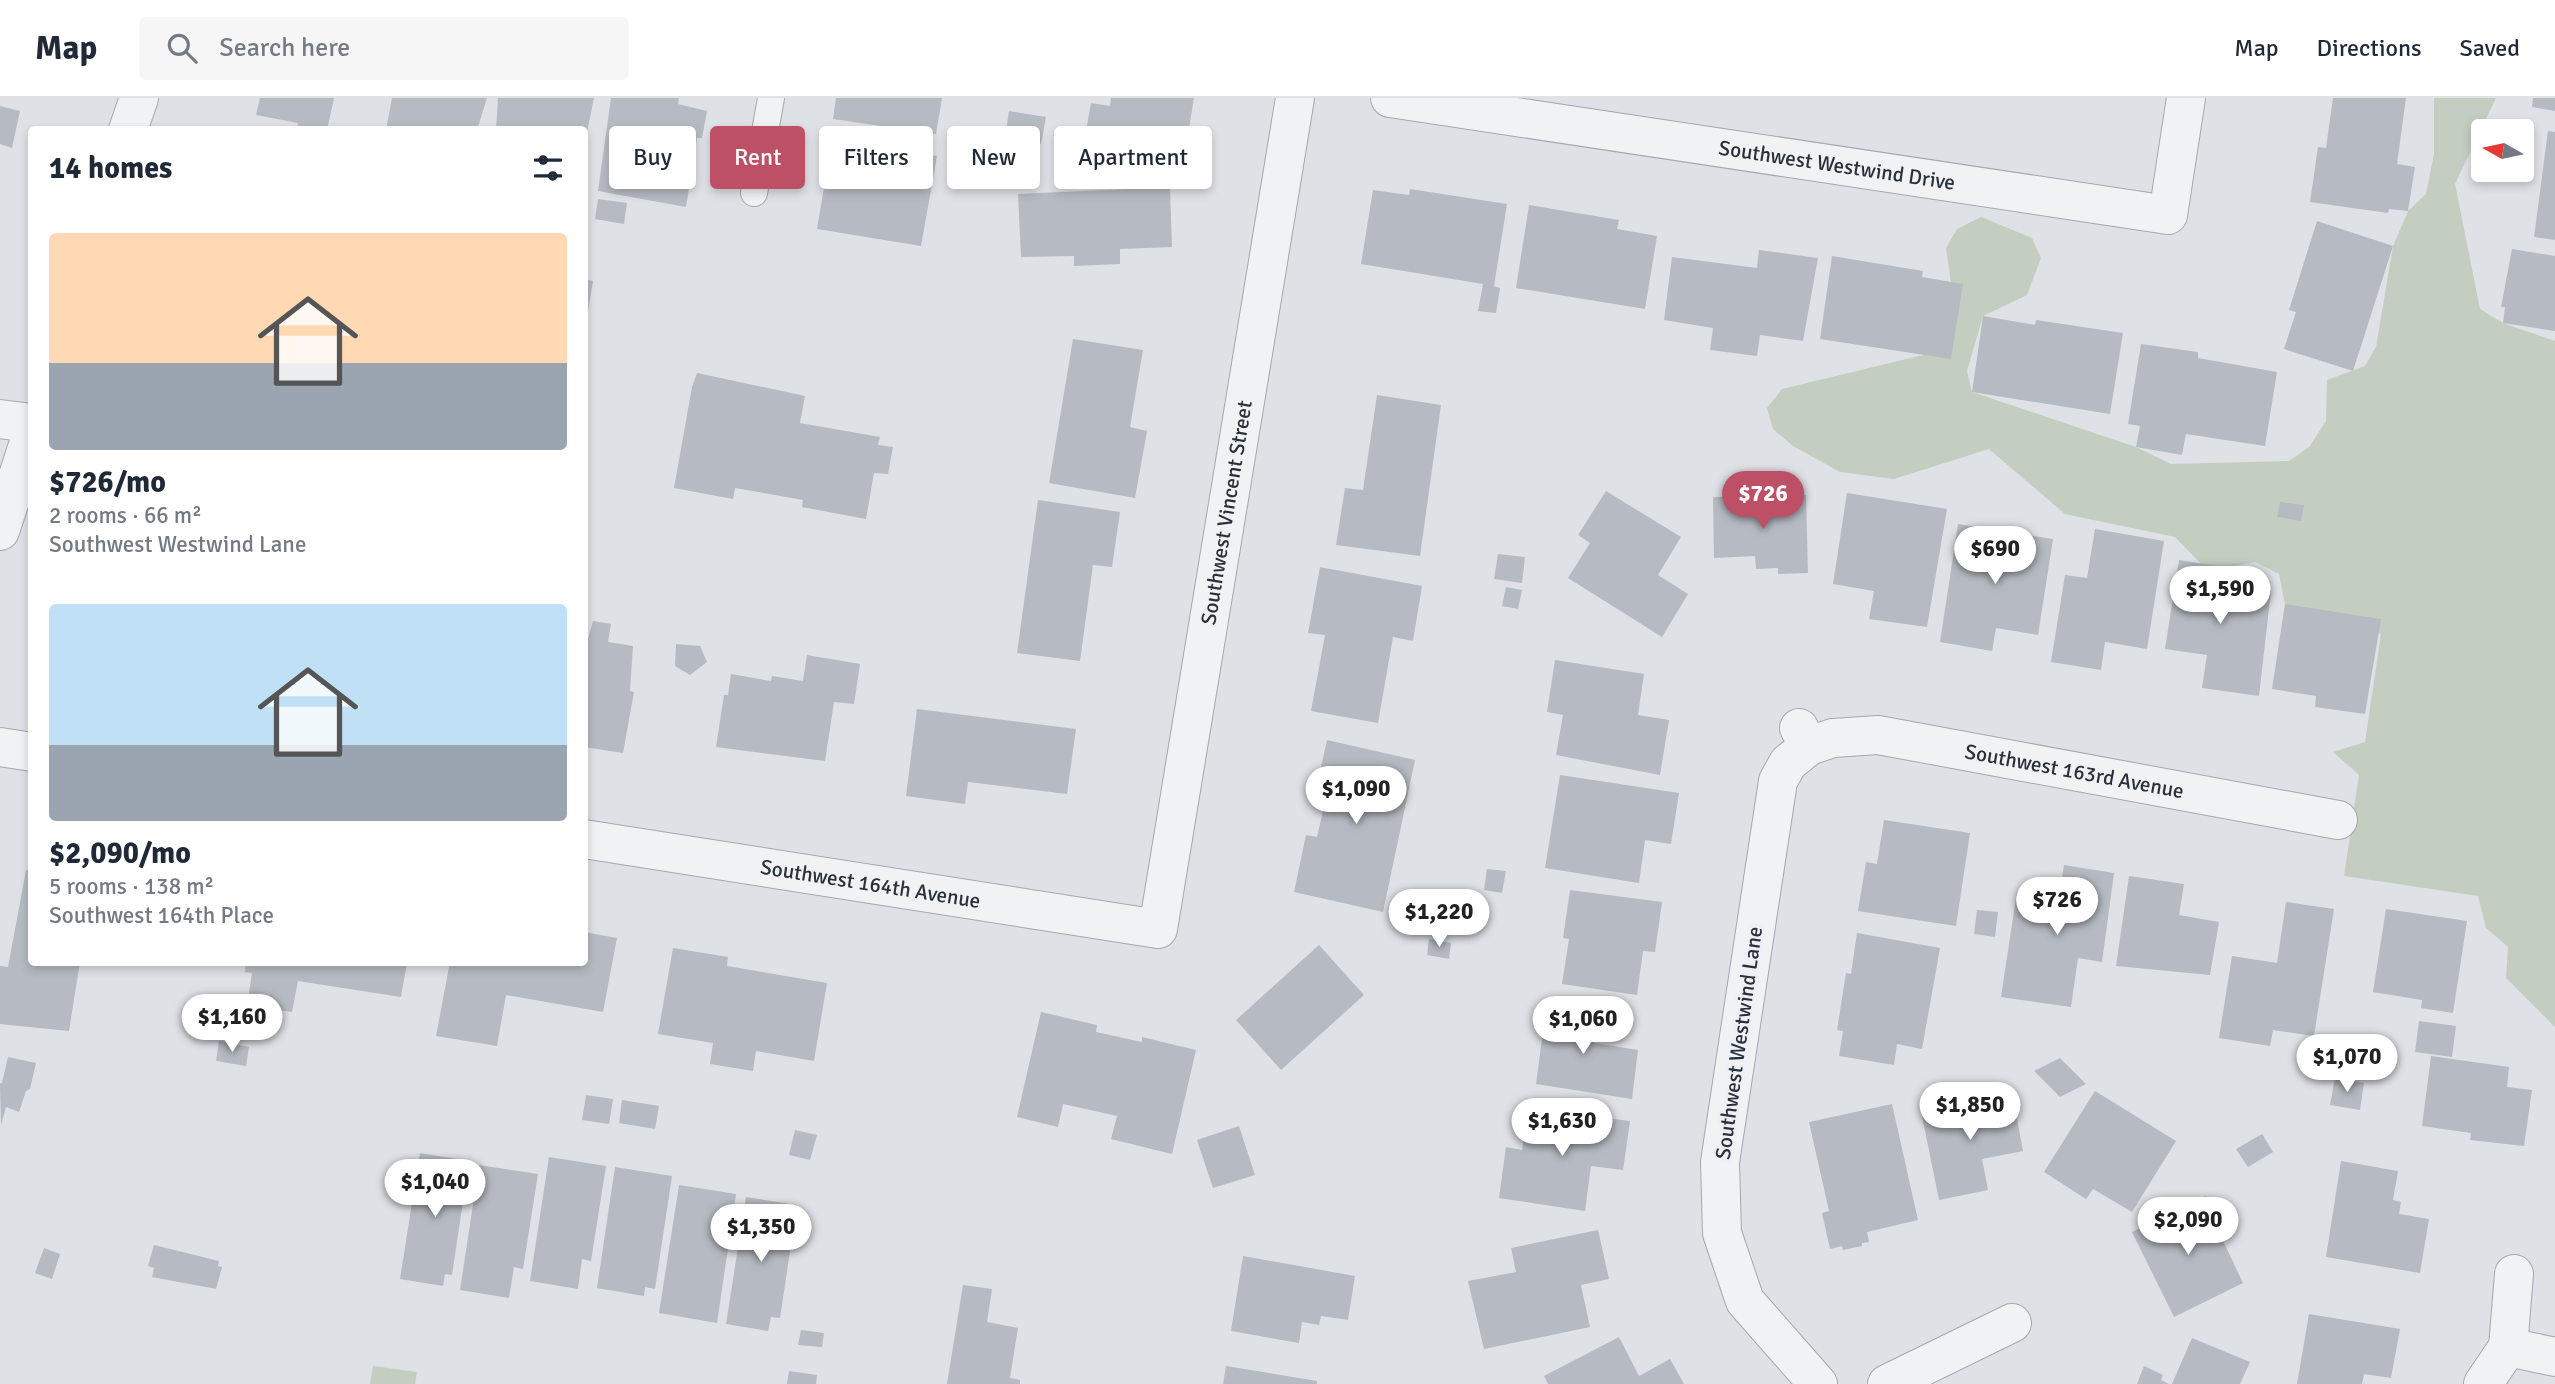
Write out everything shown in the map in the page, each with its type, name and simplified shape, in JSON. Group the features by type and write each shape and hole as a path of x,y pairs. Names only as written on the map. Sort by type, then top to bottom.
{"street":[{"path":"129,126 139,98"},
{"name":"Southwest Vincent Street","path":"1158,929 1295,98"},
{"name":"Southwest Westwind Drive","path":"1390,98 2168,215 2186,98"},
{"path":"0,419 28,422"},
{"path":"0,531 28,445"},
{"name":"Southwest 163rd Avenue","path":"1804,737 1878,735 2338,820"},
{"name":"Southwest Westwind Lane","path":"1804,737 1778,781 1720,1162 1722,1233 1745,1301 1818,1384"},
{"path":"0,747 28,751"},
{"name":"Southwest 164th Avenue","path":"588,840 1158,929"},
{"path":"2483,1384 2508,1348 2514,1274"},
{"path":"1887,1384 2012,1323"},
{"path":"2508,1348 2555,1357"}],"lane":[{"path":"754,193 771,98"}],"green space":[{"path":"2434,98 2496,98 2486,119 2471,119 2471,150 2455,184 2480,309 2503,323 2555,341 2555,1027 2506,978 2508,947 2486,928 2478,896 2344,876 2359,775 2333,752 2365,742 2381,634 2298,624 2285,604 2279,574 2255,562 2208,571 2175,537 2065,514 1989,449 1894,479 1840,472 1793,446 1773,429 1767,408 1782,389 1944,350 1955,311 1946,248 1957,229 1981,217 2032,238 2041,258 2027,295 1983,316 1967,371 1972,392 2136,447 2171,464 2289,461 2309,447 2326,421 2327,380 2365,366 2376,347 2393,246 2408,211 2426,194 2434,154"},
{"path":"373,1366 417,1372 415,1384 370,1384"}],"building":[{"path":"260,98 334,98 328,126 298,126 298,123 256,115"},
{"path":"392,98 487,98 478,126 387,126"},
{"path":"498,98 594,98 588,127 496,126"},
{"path":"611,98 679,98 678,104 707,111 702,138 697,138 696,144 696,126 609,126 609,189 689,189 686,207 598,191"},
{"path":"836,98 942,98 936,134 933,134 933,126 881,126 833,119"},
{"path":"1111,98 1194,98 1189,126 1087,126 1091,103 1110,106"},
{"path":"2333,98 2406,98 2397,164 2415,167 2408,211 2389,209 2388,213 2310,202 2318,147 2326,148"},
{"path":"2533,98 2555,98 2555,111 2532,107"},
{"path":"0,106 20,111 12,148 0,144"},
{"path":"1009,111 1046,117 1041,144 1040,126 1007,126"},
{"path":"2548,131 2555,132 2555,240 2534,237"},
{"path":"933,155 937,156 933,178"},
{"path":"824,189 931,189 921,246 817,229"},
{"path":"1170,189 1172,247 1120,249 1120,264 1074,266 1074,256 1021,257 1018,194"},
{"path":"1410,189 1507,204 1494,286 1500,288 1496,313 1478,311 1483,284 1361,264 1373,190 1409,195"},
{"path":"598,199 627,203 624,224 595,219"},
{"path":"1529,205 1619,220 1617,229 1657,236 1645,309 1516,288"},
{"path":"2317,221 2393,246 2353,371 2284,349 2296,312 2289,310"},
{"path":"2512,249 2555,256 2555,331 2503,323 2505,307 2501,307"},
{"path":"1759,250 1818,258 1803,341 1760,335 1757,356 1710,350 1713,328 1664,320 1672,257 1757,268"},
{"path":"1832,256 1923,271 1922,277 1963,284 1951,359 1820,339"},
{"path":"588,280 593,281 588,311"},
{"path":"1983,316 2035,325 2036,320 2123,333 2110,414 1972,392"},
{"path":"1073,339 1143,350 1130,427 1147,431 1135,498 1049,483"},
{"path":"2141,344 2198,352 2198,358 2277,372 2265,446 2186,434 2182,455 2136,447 2140,426 2128,424"},
{"path":"697,373 805,396 800,423 880,437 878,445 893,447 888,474 874,473 866,519 802,507 803,500 735,488 733,499 674,488 692,387"},
{"path":"1377,395 1441,405 1420,556 1336,545 1345,488 1363,490"},
{"path":"1606,491 1681,537 1658,575 1688,594 1662,637 1568,578 1590,543 1578,535"},
{"path":"1847,493 1947,509 1927,627 1869,619 1874,591 1833,584"},
{"path":"1806,495 1808,573 1778,574 1778,568 1756,569 1755,556 1714,558 1713,497"},
{"path":"1038,500 1120,512 1112,567 1093,565 1080,661 1017,653"},
{"path":"2280,502 2304,505 2301,521 2277,517"},
{"path":"1958,524 2053,539 2038,635 1996,628 1992,651 1940,642"},
{"path":"2095,529 2164,541 2147,649 2105,642 2101,670 2051,662 2065,575 2087,578"},
{"path":"1498,554 1525,557 1522,583 1494,579"},
{"path":"2179,560 2231,568 2229,584 2271,591 2259,696 2202,688 2207,655 2165,649"},
{"path":"1320,567 1422,586 1413,641 1393,637 1378,723 1311,711 1325,635 1308,633"},
{"path":"1506,587 1522,590 1518,609 1502,606"},
{"path":"2285,604 2381,619 2365,714 2315,707 2316,696 2272,689"},
{"path":"593,621 611,624 608,642 633,646 630,691 634,692 623,753 588,748 588,639"},
{"path":"676,644 700,646 707,662 690,675 675,666"},
{"path":"807,655 860,664 854,704 834,702 825,761 716,747 724,695 728,695 731,674 771,681 772,676 803,681"},
{"path":"1555,660 1644,674 1638,715 1669,720 1660,775 1556,755 1563,715 1547,712"},
{"path":"917,709 1076,729 1067,794 968,782 965,804 906,796"},
{"path":"1327,740 1415,760 1383,912 1294,892 1306,835 1317,837 1326,798 1315,795"},
{"path":"1560,775 1679,793 1671,844 1645,840 1639,883 1545,868"},
{"path":"1884,820 1970,833 1956,926 1858,911 1866,862 1877,864"},
{"path":"2064,865 2114,873 2102,962 2078,958 2071,1007 2001,997 2017,891 2059,898"},
{"path":"1487,869 1506,871 1502,893 1484,890"},
{"path":"28,870 28,966 79,966 69,1031 0,1024 0,966 8,967"},
{"path":"2129,876 2184,884 2179,915 2219,922 2210,975 2116,966"},
{"path":"1570,890 1662,902 1655,952 1643,951 1637,995 1562,984 1569,939 1563,938"},
{"path":"2286,902 2334,909 2314,1036 2273,1030 2270,1046 2219,1038 2232,956 2277,963"},
{"path":"2386,909 2467,921 2453,1013 2421,1008 2422,1000 2373,992"},
{"path":"1977,910 1998,912 1995,937 1974,934"},
{"path":"588,933 617,938 603,1012 506,995 497,1046 436,1036 449,966 588,966"},
{"path":"1857,933 1940,948 1922,1049 1897,1044 1894,1065 1839,1056 1843,1031 1837,1030 1846,973 1851,974"},
{"path":"1429,939 1451,943 1449,959 1427,955"},
{"path":"1319,945 1364,995 1281,1070 1236,1020"},
{"path":"673,948 728,957 727,966 827,983 814,1061 756,1051 753,1071 710,1064 713,1043 658,1034"},
{"path":"246,966 406,966 401,997 298,981 292,1012 247,1006 252,973 245,972"},
{"path":"1552,1002 1598,1008 1594,1043 1638,1050 1632,1099 1536,1084 1543,1031 1547,1031"},
{"path":"1041,1012 1097,1025 1096,1032 1142,1042 1142,1037 1196,1050 1172,1154 1111,1139 1117,1116 1063,1104 1058,1127 1017,1117"},
{"path":"2419,1021 2456,1026 2452,1057 2415,1052"},
{"path":"219,1041 249,1047 246,1066 216,1061"},
{"path":"2431,1056 2509,1067 2507,1087 2532,1090 2524,1146 2470,1140 2471,1133 2422,1126"},
{"path":"8,1057 36,1063 30,1089 26,1091 19,1112 6,1107 1,1125 0,1083"},
{"path":"2060,1058 2086,1084 2060,1097 2034,1071"},
{"path":"2335,1078 2364,1083 2360,1110 2330,1105"},
{"path":"2095,1091 2176,1141 2132,1212 2093,1189 2086,1199 2044,1172"},
{"path":"2012,1092 2023,1151 1982,1159 1988,1190 1939,1200 1921,1111"},
{"path":"586,1095 613,1099 609,1124 582,1120"},
{"path":"622,1100 659,1106 655,1129 619,1123"},
{"path":"1892,1104 1918,1220 1867,1232 1869,1242 1862,1243 1862,1246 1843,1250 1842,1246 1830,1249 1822,1213 1829,1211 1809,1122"},
{"path":"1529,1108 1630,1121 1623,1170 1591,1166 1585,1211 1499,1198 1506,1147 1522,1150"},
{"path":"1239,1126 1255,1175 1213,1188 1197,1140"},
{"path":"795,1130 817,1135 810,1160 789,1155"},
{"path":"2262,1134 2273,1152 2248,1167 2236,1149"},
{"path":"420,1153 469,1161 452,1275 445,1274 443,1286 400,1279"},
{"path":"549,1157 606,1166 591,1261 582,1259 578,1289 530,1281"},
{"path":"2341,1161 2398,1171 2393,1200 2401,1202 2399,1214 2429,1219 2420,1273 2326,1257"},
{"path":"479,1165 538,1174 523,1269 514,1267 509,1298 460,1290"},
{"path":"615,1167 672,1176 655,1289 645,1287 644,1296 597,1288"},
{"path":"679,1185 736,1194 717,1323 659,1313"},
{"path":"2206,1196 2220,1225 2216,1226 2243,1283 2174,1317 2132,1232"},
{"path":"746,1197 797,1205 780,1318 771,1317 768,1331 726,1324"},
{"path":"1598,1230 1609,1279 1581,1285 1590,1327 1484,1349 1468,1281 1516,1272 1511,1248"},
{"path":"154,1245 219,1261 218,1266 222,1267 216,1289 152,1277 154,1268 148,1266"},
{"path":"44,1248 60,1254 52,1279 35,1273"},
{"path":"1243,1256 1355,1276 1348,1320 1321,1316 1319,1325 1302,1322 1299,1343 1231,1331"},
{"path":"963,1285 992,1289 987,1322 1018,1328 1010,1378 1020,1380 1020,1384 947,1384"},
{"path":"2309,1314 2400,1329 2391,1378 2364,1374 2362,1384 2297,1384"},
{"path":"801,1330 824,1333 822,1347 798,1345"},
{"path":"1619,1337 1639,1376 1670,1359 1684,1384 1548,1384 1544,1376"},
{"path":"2192,1338 2250,1362 2240,1384 2172,1384"},
{"path":"1226,1366 1317,1381 1317,1384 1223,1384"},
{"path":"2144,1366 2163,1375 2161,1380 2169,1384 2137,1384"},
{"path":"789,1371 817,1375 816,1384 787,1384"}]}
